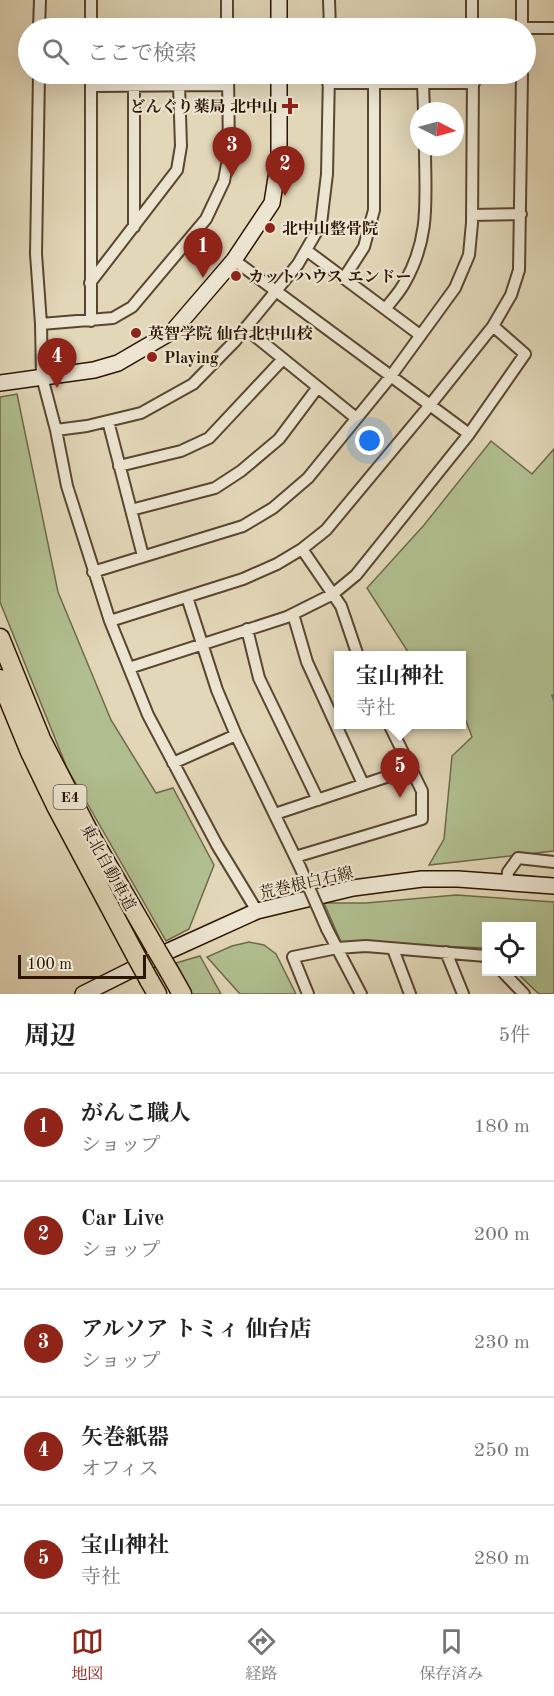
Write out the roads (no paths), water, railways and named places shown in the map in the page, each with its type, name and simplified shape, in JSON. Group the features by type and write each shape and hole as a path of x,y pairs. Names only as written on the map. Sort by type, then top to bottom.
{"highway":[{"name":"東北自動車道","path":"0,638 41,739 93,840 182,994"},
{"name":"東北自動車道","path":"0,679 30,752 56,806 153,987"}],"street":[{"path":"39,18 40,0"},
{"path":"91,0 91,18"},
{"path":"226,0 227,18"},
{"path":"279,0 279,18"},
{"path":"328,0 329,18"},
{"path":"472,0 472,18"},
{"path":"522,0 522,18"},
{"path":"536,28 554,28"},
{"path":"39,84 36,254 42,377 67,486 110,621 148,715 216,845 257,911"},
{"path":"91,321 91,86 187,84"},
{"path":"41,324 112,318 132,307 206,219 224,181 229,153 228,84"},
{"path":"0,383 94,370 118,363 173,331 234,260 272,203 279,159 279,84"},
{"path":"56,430 87,426 141,413 193,384 245,328 298,264 321,224 327,174 329,84"},
{"path":"344,278 364,247 374,210 374,84"},
{"path":"423,84 424,102"},
{"path":"93,572 243,526 273,508 308,478 391,376 455,288 469,255 472,215 473,84"},
{"path":"110,621 243,579 277,564 302,549 326,530 493,326 511,295 519,270 522,84"},
{"path":"90,284 177,170 181,146 179,85"},
{"path":"134,86 134,227"},
{"path":"386,308 405,284 420,248 426,220 424,156"},
{"path":"472,215 521,214"},
{"path":"306,250 420,335"},
{"path":"234,260 469,434"},
{"path":"129,668 293,614 333,594 356,575 469,434 525,354 493,326"},
{"path":"245,328 356,418"},
{"path":"119,466 181,451 209,438 283,358"},
{"path":"131,510 214,488 241,471 279,439 318,387"},
{"path":"108,421 143,556"},
{"path":"302,549 341,606 356,651"},
{"path":"187,597 217,690 236,735 327,929 361,994"},
{"path":"293,614 307,662 334,721"},
{"path":"247,629 259,678 318,800"},
{"path":"338,729 363,784"},
{"path":"297,862 422,819 422,790 391,729"},
{"path":"173,763 236,735"},
{"path":"275,814 410,769"},
{"path":"507,882 508,872 518,858 554,862"},
{"name":"荒巻根白石線","path":"83,994 171,950 257,911 353,888 422,879 554,886"},
{"path":"308,994 293,957 337,948 366,946 482,956"},
{"path":"393,949 410,994"},
{"path":"446,952 463,994"},
{"path":"507,976 524,994"}],"waterway":[{"path":"552,695 554,701"}],"place":[{"name":"どんぐり薬局 北中山","path":"290,106"},
{"name":"アルソア トミィ 仙台店","path":"232,177"},
{"name":"Car Live","path":"285,196"},
{"name":"北中山整骨院","path":"270,228"},
{"name":"カットハウス エンドー","path":"236,276"},
{"name":"がんこ職人","path":"203,278"},
{"name":"英智学院 仙台北中山校","path":"136,333"},
{"name":"Playing","path":"152,357"},
{"name":"矢巻紙器","path":"57,388"},
{"name":"宝山神社","path":"400,798"}]}
